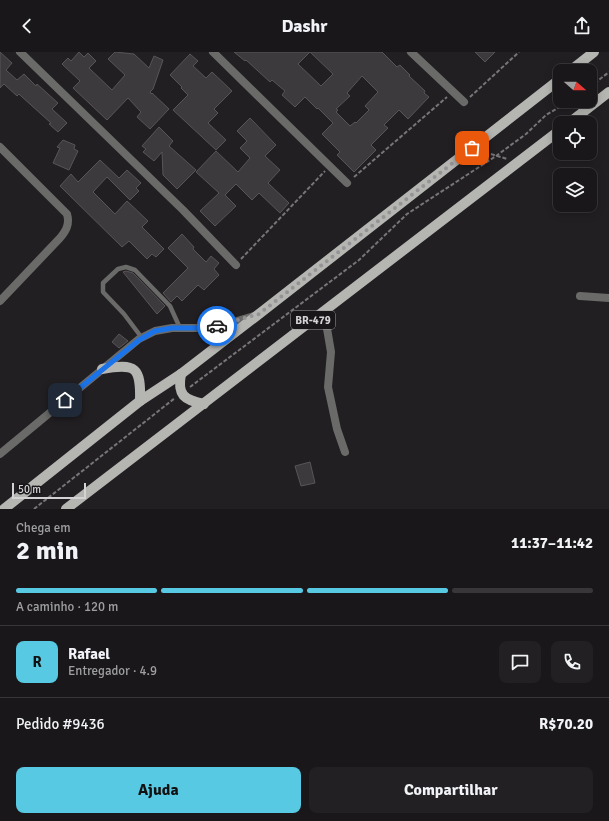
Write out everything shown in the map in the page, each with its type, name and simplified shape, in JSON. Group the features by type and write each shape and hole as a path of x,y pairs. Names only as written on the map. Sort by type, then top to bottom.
{"main road":[{"path":"579,64 594,52"},
{"path":"4,509 140,401 181,374 553,84"},
{"path":"578,116 609,92"},
{"name":"BR-479","path":"66,509 553,135"},
{"path":"102,369 126,366 134,370 139,376 140,401"},
{"path":"181,374 179,385 181,394 188,399 204,404"}],"street":[{"path":"20,52 183,210 236,265"},
{"path":"213,52 347,183"},
{"path":"411,52 464,102"},
{"path":"0,147 68,214 69,218 67,229 60,238 0,301"},
{"path":"580,296 609,298"},
{"path":"324,311 331,352 328,387 336,423 345,452"},
{"path":"0,454 102,369 142,338 155,331 180,328 200,328 227,324 259,314"}],"lane":[{"path":"142,338 124,314 103,292 103,283 118,268 126,267 135,270 170,306 180,328"}],"path":[{"path":"464,102 519,52"},
{"path":"597,81 609,72"},
{"path":"347,183 453,92"},
{"path":"34,509 181,394 359,260 407,214 496,156 526,134 546,115 558,108"},
{"path":"491,154 518,162"},
{"path":"236,265 330,166"}],"building":[{"path":"0,52 12,63 6,70 17,80 24,74 36,86 37,84 58,103 52,109 67,123 58,132 49,124 51,123 19,94 17,96 4,84 0,88"},
{"path":"79,52 84,57 88,53 96,61 89,68 112,90 125,75 108,59 115,52 134,54 149,68 154,56 163,60 153,89 150,92 169,109 150,129 137,117 141,112 128,98 107,120 73,88 80,81 62,64 68,58 71,61"},
{"path":"234,52 310,52 382,52 397,67 400,65 429,97 408,119 399,110 384,125 388,128 371,145 376,150 354,172 337,155 340,152 322,134 333,123 305,97 295,107 282,95 285,91 272,80 270,82 246,60 245,61","holes":["310,52 333,74 321,86 298,64","362,76 378,92 365,106 369,110 356,123 355,122 350,126 336,112 338,110 336,109 350,96 347,93"]},
{"path":"475,52 495,52 485,62"},
{"path":"190,54 198,61 193,66 206,78 212,72 232,91 214,109 218,113 208,123 226,140 216,150 173,110 188,95 170,75"},
{"path":"250,118 276,145 265,156 280,170 268,183 289,203 280,213 259,193 252,200 236,184 225,195 236,206 215,226 200,211 219,193 196,172 216,151 238,172 250,158 240,148 247,141 237,131"},
{"path":"159,127 173,141 169,146 196,170 177,189 163,175 162,152 154,161 143,152 146,149 142,146"},
{"path":"63,140 75,145 74,149 78,151 69,170 53,163 60,148 57,147"},
{"path":"100,160 119,178 127,170 141,183 136,188 139,191 130,200 107,177 93,192 115,214 127,201 148,221 142,227 164,249 156,257 152,254 147,259 129,241 122,247 60,186 71,174 78,182"},
{"path":"182,234 194,247 193,249 206,262 211,256 219,263 214,269 219,275 204,290 198,285 182,301 177,296 171,302 163,293 188,268 168,248"},
{"path":"126,271 133,273 165,306 157,314 123,272"},
{"path":"119,334 128,341 119,348 112,342"},
{"path":"310,462 315,483 301,486 295,466"}],"way so far":[{"path":"217,326 259,314 472,148"}],"route":[{"path":"65,400 139,340 155,331 172,328 200,328 217,326"}]}
